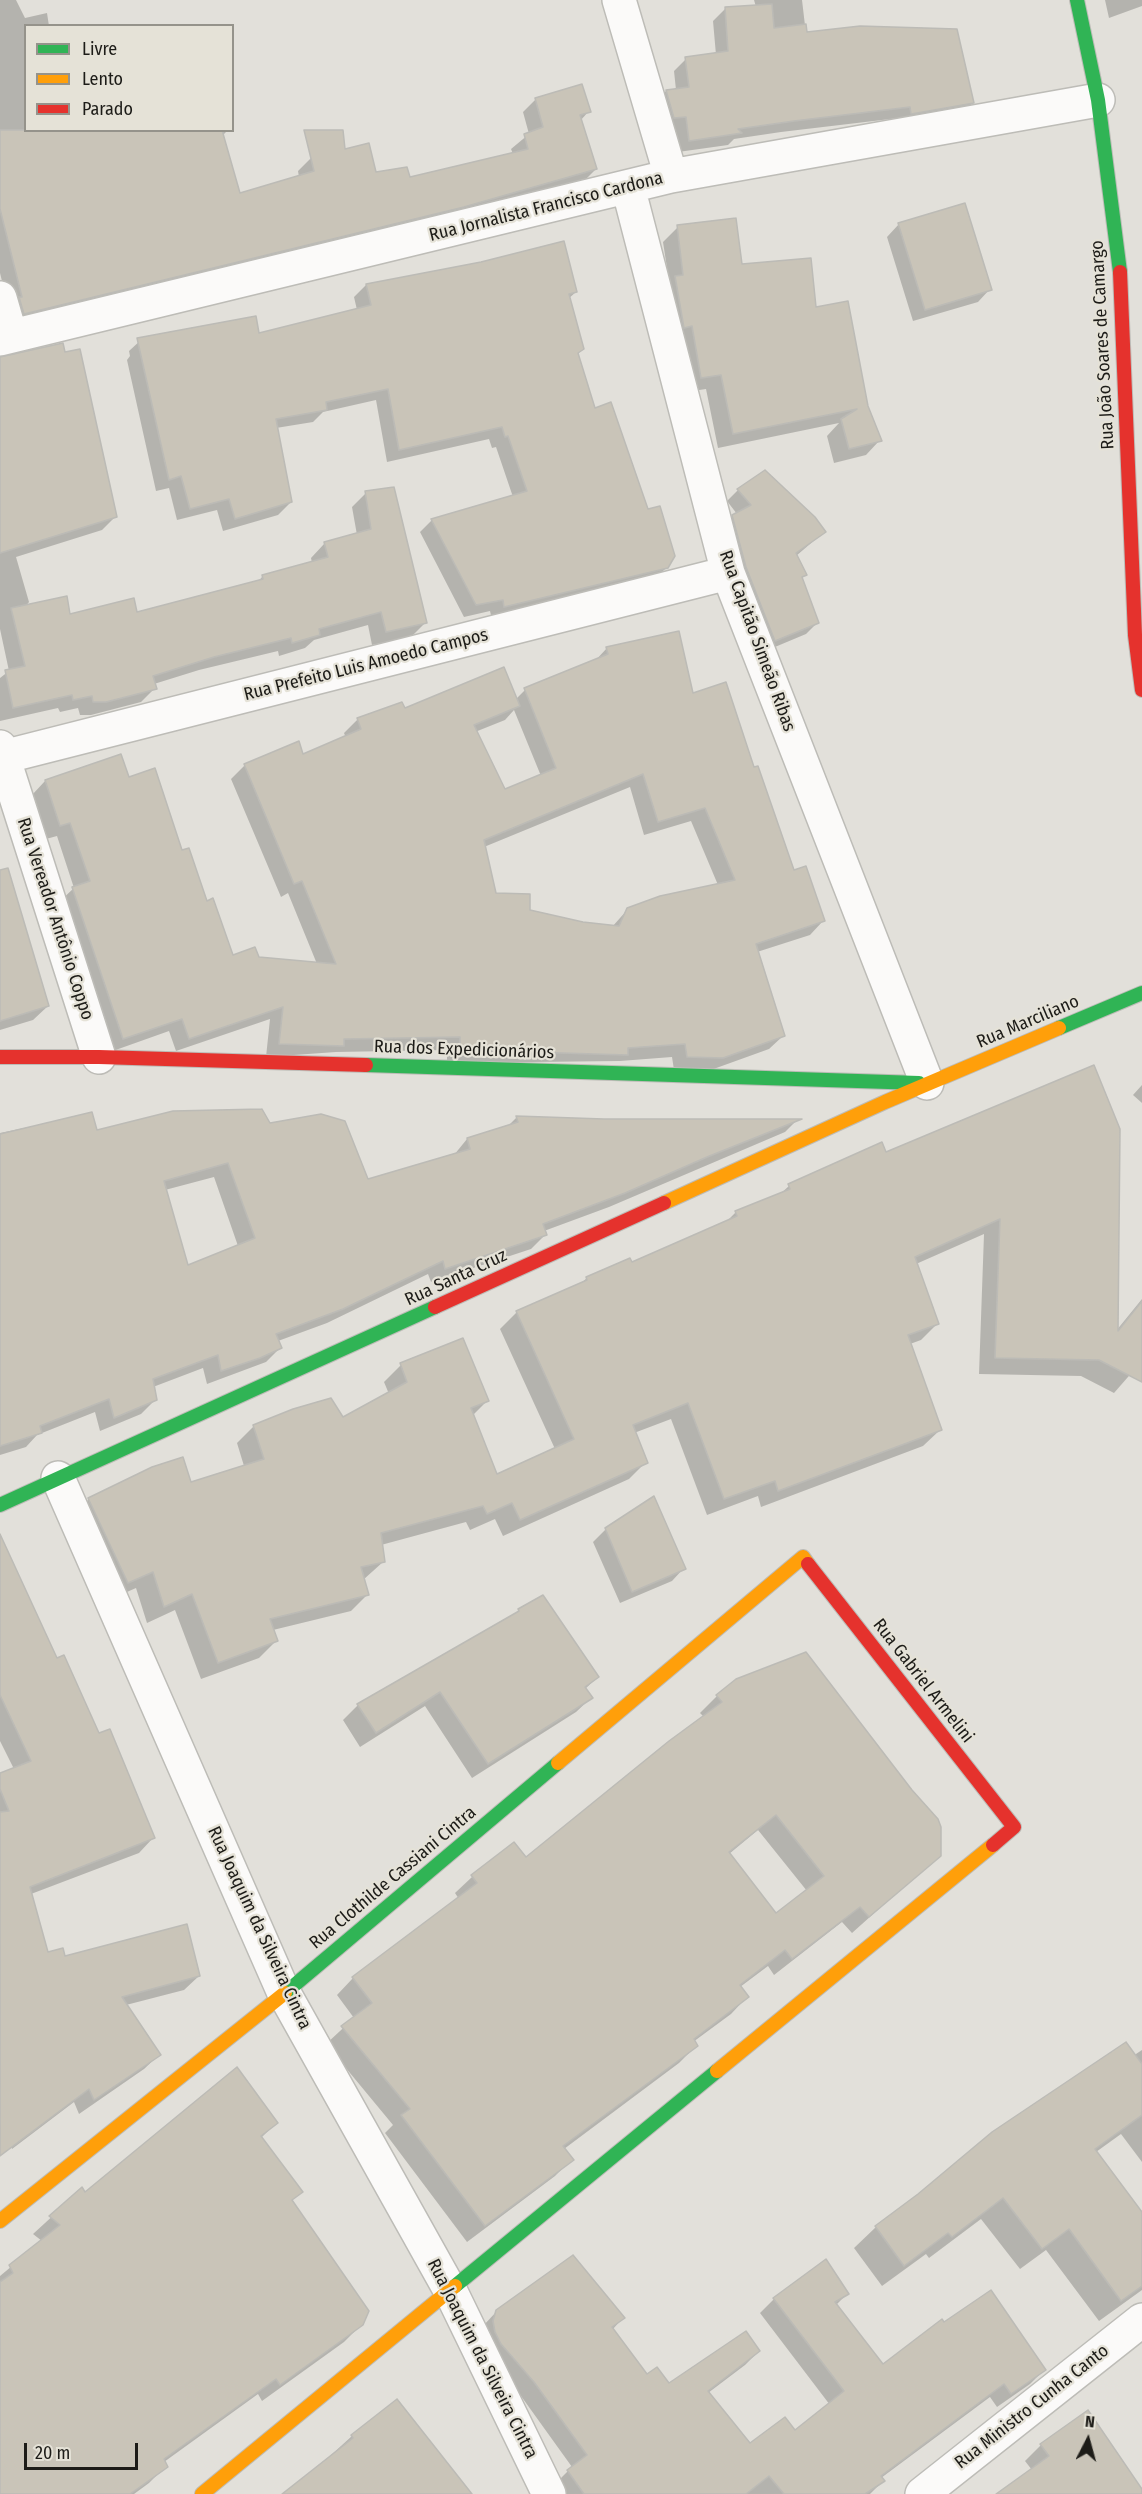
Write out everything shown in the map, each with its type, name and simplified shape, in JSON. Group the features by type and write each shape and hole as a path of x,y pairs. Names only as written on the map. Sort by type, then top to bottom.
{"street":[{"path":"620,0 671,176"},
{"name":"Rua João Soares de Camargo","path":"1077,0 1098,99 1122,286 1135,635 1142,690"},
{"name":"Rua Jornalista Francisco Cardona","path":"6,338 671,176 1098,99"},
{"name":"Rua Capitão Simeão Ribas","path":"628,186 728,573 927,1083"},
{"path":"0,298 6,338"},
{"name":"Rua Prefeito Luis Amoedo Campos","path":"2,752 728,573"},
{"name":"Rua Vereador Antônio Coppo","path":"2,752 99,1057"},
{"name":"Rua Marciliano","path":"927,1083 992,1058 1142,993"},
{"name":"Rua dos Expedicionários","path":"0,1058 99,1057 927,1083"},
{"name":"Rua Santa Cruz","path":"0,1505 927,1083"},
{"name":"Rua Joaquim da Silveira Cintra","path":"58,1479 284,1993 450,2290 549,2494"},
{"name":"Rua Clothilde Cassiani Cintra","path":"0,2221 284,1993 803,1557"},
{"name":"Rua Gabriel Armelini","path":"450,2290 1014,1827 803,1557"},
{"path":"202,2494 450,2290"},
{"name":"Rua Ministro Cunha Canto","path":"922,2494 1142,2320"}],"building":[{"path":"772,4 774,28 806,24 807,32 860,26 957,29 974,103 911,114 910,107 794,121 738,129 742,133 689,141 686,117 674,118 666,90 689,87 685,57 728,51 725,7"},
{"path":"582,84 591,112 580,115 597,169 464,207 24,314 19,297 22,297 0,209 0,130 223,132 240,193 314,171 304,130 343,130 345,149 369,143 376,172 407,167 410,177 528,149 524,134 543,127 535,98"},
{"path":"965,203 992,290 925,310 898,223"},
{"path":"736,218 742,264 811,258 816,307 848,301 868,406 882,441 849,449 841,419 857,409 733,434 721,375 701,378 692,326 684,328 675,276 683,275 677,225"},
{"path":"564,241 577,292 569,294 584,349 578,353 595,408 611,402 648,509 660,506 675,556 668,568 504,607 503,600 476,605 431,519 527,491 508,436 505,437 502,427 399,450 388,389 326,402 327,410 276,419 292,502 235,519 229,499 190,509 181,476 169,480 137,338 256,316 259,333 371,305 366,284 481,262"},
{"path":"63,343 65,352 80,349 117,517 0,553 0,357"},
{"path":"765,470 815,517 826,532 796,553 807,575 802,577 819,623 775,641 746,567 732,515 751,505 737,489"},
{"path":"394,487 427,623 386,632 381,612 319,629 320,635 292,643 291,638 214,657 153,676 157,689 106,702 93,702 92,696 73,700 72,695 13,708 5,670 25,666 11,608 67,596 70,614 134,598 137,612 263,579 262,575 328,557 324,542 371,529 365,491"},
{"path":"679,631 693,693 726,682 754,767 758,766 794,870 806,866 825,921 756,944 785,1036 723,1058 687,1057 685,1044 628,1048 628,1055 530,1052 531,1049 460,1050 460,1037 344,1039 344,1046 279,1044 283,1007 189,1039 182,1019 123,1039 72,887 90,881 70,823 60,826 45,780 121,754 129,777 155,768 182,850 189,848 207,901 213,898 233,955 255,947 259,957 336,964 302,881 294,884 244,764 299,741 303,754 361,729 357,718 402,702 405,708 504,667 520,706 474,725 505,789 556,768 524,688 608,654 606,647","holes":["643,774 658,822 705,808 735,880 660,896 627,908 619,926 583,922 530,910 530,894 496,893 484,840"]},
{"path":"8,868 49,1006 0,1021 0,870"},
{"path":"1094,1065 1120,1129 1118,1331 1142,1301 1142,1382 1099,1360 995,1358 1000,1219 915,1257 939,1324 908,1335 942,1430 778,1491 775,1481 724,1499 688,1403 633,1425 648,1463 520,1520 512,1503 487,1514 483,1506 381,1533 385,1562 361,1567 369,1595 270,1619 278,1641 218,1663 192,1594 164,1607 153,1572 128,1583 88,1498 152,1467 183,1457 191,1482 264,1459 253,1425 293,1409 331,1398 343,1417 407,1382 400,1363 463,1338 489,1401 471,1408 497,1474 574,1439 516,1311 587,1280 586,1277 630,1258 632,1262 737,1216 735,1211 790,1189 788,1184 882,1142 886,1152"},
{"path":"262,1109 270,1123 321,1114 345,1121 368,1179 470,1149 467,1138 518,1122 516,1116 604,1119 802,1119 625,1193 543,1224 547,1235 445,1269 443,1261 343,1309 276,1334 282,1348 260,1358 221,1371 218,1355 153,1379 157,1400 114,1418 109,1399 40,1426 42,1433 0,1446 0,1134 92,1112 97,1130 173,1111","holes":["228,1163 255,1238 188,1265 164,1181"]},
{"path":"654,1496 686,1569 632,1592 605,1528"},
{"path":"0,1534 57,1658 64,1655 99,1733 110,1729 155,1838 30,1887 48,1952 63,1948 65,1956 187,1924 200,1976 122,1997 161,2055 94,2100 89,2089 0,2156 0,1812 9,1811 0,1789 0,1773 31,1761 0,1695"},
{"path":"543,1595 599,1677 585,1687 593,1698 488,1764 440,1692 376,1733 357,1704"},
{"path":"806,1652 912,1790 938,1819 941,1827 941,1856 869,1917 860,1907 792,1959 785,1950 740,1985 749,1997 694,2039 698,2046 563,2146 574,2160 485,2226 401,2115 410,2109 341,2026 372,2003 352,1977 477,1883 471,1875 514,1842 526,1857 669,1741 722,1702 716,1695 736,1679","holes":["776,1815 824,1876 776,1913 729,1852"]},
{"path":"1126,2042 1142,2064 1142,2115 1095,2149 1142,2212 1142,2286 1121,2301 1069,2229 1042,2249 1003,2198 952,2237 948,2233 904,2266 875,2226 918,2194 992,2132"},
{"path":"237,2067 278,2123 261,2136 303,2192 292,2200 369,2311 363,2325 280,2385 276,2379 164,2459 168,2467 130,2494 0,2494 0,2282 13,2273 9,2265 60,2225 49,2216 82,2187 85,2192"},
{"path":"573,2255 625,2318 612,2327 647,2374 657,2367 669,2383 746,2331 760,2351 708,2391 750,2443 785,2417 795,2430 844,2391 773,2298 826,2259 849,2294 835,2302 883,2364 942,2319 944,2322 991,2290 1046,2370 1011,2394 1004,2384 881,2476 885,2481 865,2494 784,2494 769,2476 746,2494 584,2494 567,2470 587,2455 534,2382 501,2344 493,2321 496,2310"},
{"path":"397,2399 472,2494 282,2494 353,2438 351,2435"},
{"path":"1088,2410 1142,2489 1142,2494 996,2494 1049,2456 1040,2444"}],"traffic: fast":[{"path":"1077,0 1098,100 1120,272"},
{"path":"1059,1028 1142,993"},
{"path":"366,1065 919,1083"},
{"path":"0,1505 435,1307"},
{"path":"285,1993 558,1763"},
{"path":"455,2286 717,2071"}],"traffic: slow":[{"path":"664,1203 885,1102 1059,1028"},
{"path":"558,1763 803,1557 808,1564"},
{"path":"717,2071 993,1845"},
{"path":"0,2221 285,1993"},
{"path":"202,2494 455,2286"}],"traffic: jam":[{"path":"1120,272 1135,635 1142,690"},
{"path":"0,1057 99,1057 366,1065"},
{"path":"435,1307 664,1203"},
{"path":"808,1564 1014,1827 993,1845"}]}
